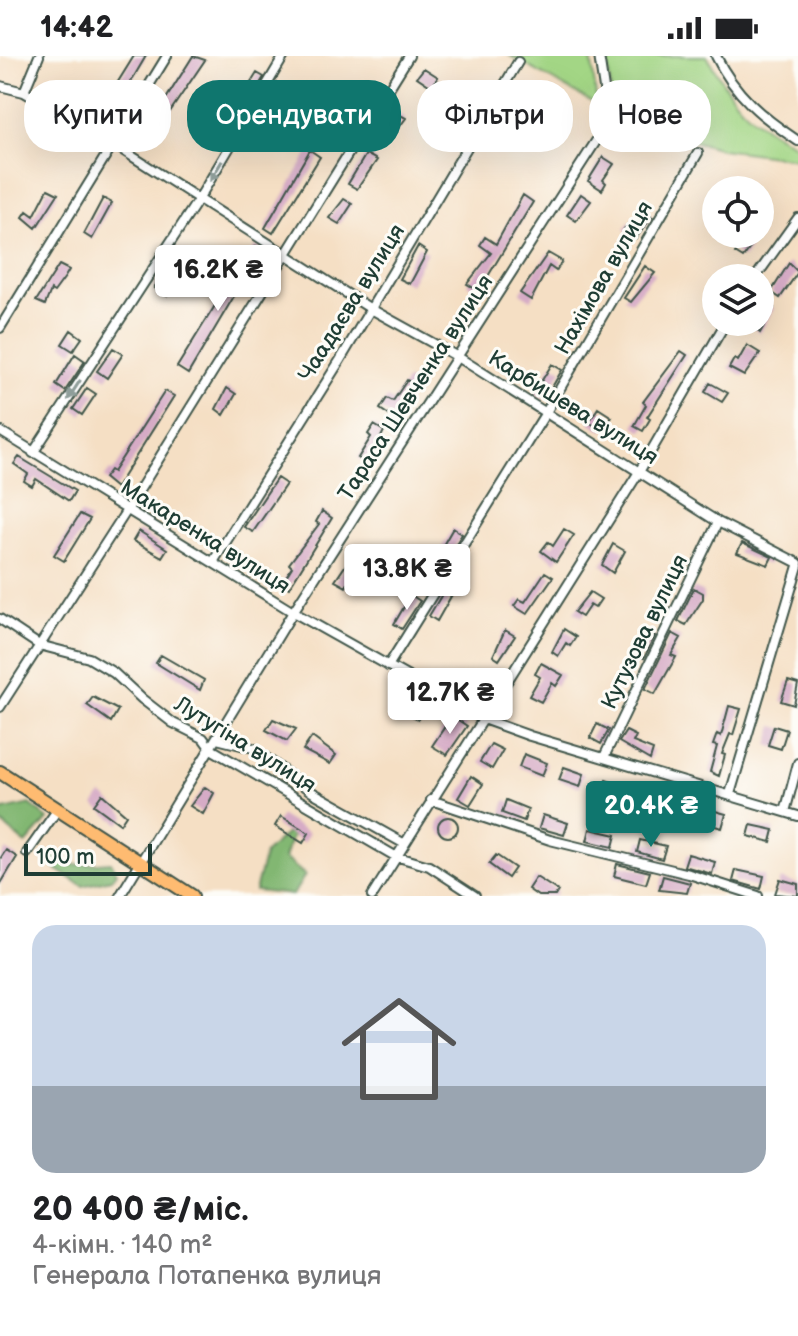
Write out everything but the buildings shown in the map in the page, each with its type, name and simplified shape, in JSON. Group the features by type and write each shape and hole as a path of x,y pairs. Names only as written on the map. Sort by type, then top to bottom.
{"main road":[{"path":"0,772 192,896"}],"street":[{"path":"29,80 39,56"},
{"path":"152,80 167,56"},
{"path":"33,453 200,197 284,56"},
{"path":"0,707 127,510 284,252 409,56"},
{"name":"Тараса Шевченка вулиця","path":"120,896 293,612 609,121 599,56"},
{"path":"716,56 729,82 759,115 798,141"},
{"name":"Чаадаєва вулиця","path":"213,562 371,309 518,62"},
{"name":"Карбишева вулиця","path":"0,86 24,92"},
{"path":"0,328 108,152"},
{"name":"Карбишева вулиця","path":"126,152 371,309 458,357 718,522 798,565"},
{"name":"Нахімова вулиця","path":"388,666 545,414 698,153"},
{"path":"765,264 798,218"},
{"path":"372,896 639,472 718,336"},
{"name":"Макаренка вулиця","path":"0,431 293,612 483,719 798,816"},
{"name":"Кутузова вулиця","path":"604,757 718,522"},
{"path":"730,794 798,565"},
{"name":"Лутугіна вулиця","path":"0,619 39,645 89,658 114,673 152,707 203,738 211,749 395,856 429,866 475,896"},
{"name":"Лутугіна вулиця","path":"217,739 253,748 312,792 403,843"},
{"path":"785,812 798,763"},
{"path":"431,800 550,840 689,874 758,896"},
{"path":"27,853 58,809"}],"green space":[{"path":"510,56 591,56 594,80 589,80 589,100 573,91 573,80 553,80"},
{"path":"607,56 707,56 735,100 766,128 798,147 798,159 711,146 711,80 610,80"},
{"path":"30,804 48,819 26,844 0,822 0,811"},
{"path":"290,830 293,834 284,858 305,875 293,895 255,891 265,853"},
{"path":"47,853 71,865 111,862 117,873 111,879 83,886 45,862"}]}
